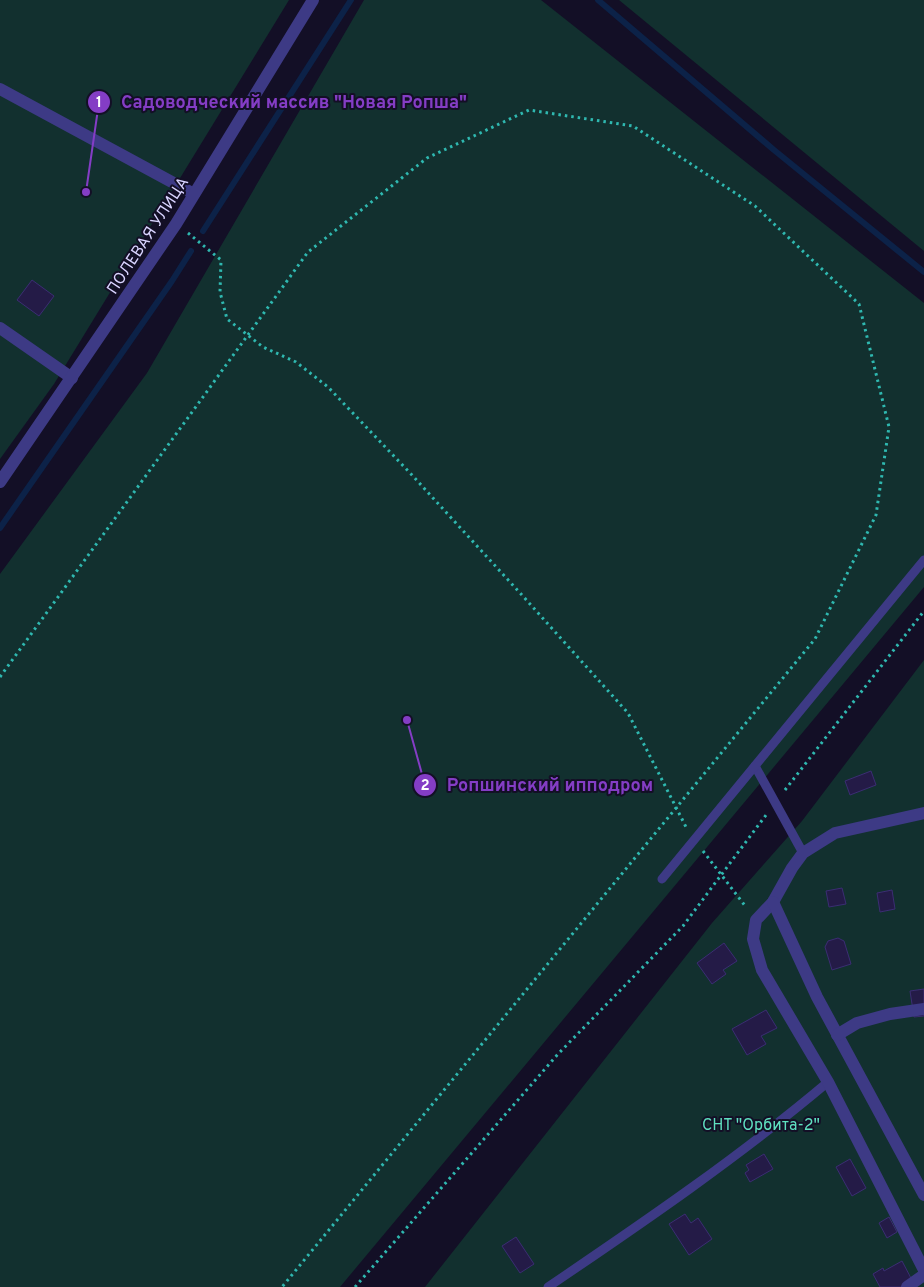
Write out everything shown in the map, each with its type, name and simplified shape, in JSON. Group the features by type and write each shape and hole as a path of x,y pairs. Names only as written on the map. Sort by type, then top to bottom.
{"street":[{"name":"ПОЛЕВАЯ УЛИЦА","path":"0,482 176,224 313,0"},
{"path":"0,89 194,194"},
{"path":"0,328 72,378"},
{"path":"924,813 835,833 803,853 792,868 773,902 756,920 754,939 762,970 828,1082 924,1270"},
{"path":"773,902 817,998 924,1195"},
{"path":"837,1035 857,1023 890,1014 924,1008"},
{"path":"907,1287 924,1275"}],"lane":[{"path":"662,879 924,560"},
{"path":"755,766 803,853"},
{"path":"548,1287 665,1208 778,1123 828,1082"}],"path":[{"path":"0,677 308,252 427,158 529,110 633,126 755,206 859,304 888,428 876,515 816,639 282,1287"},
{"path":"176,224 221,260 220,292 227,319 263,347 296,362 328,387 411,474 628,714 684,824 756,920"},
{"path":"355,1287 558,1054 683,926 924,611"}],"green space":[{"path":"0,0 289,0 54,384 0,459"},
{"path":"364,0 541,0 924,303 924,587 340,1287 0,1287 0,574 147,373"},
{"path":"619,0 924,0 924,251"},
{"name":"СНТ \"Орбита-2\"","path":"924,660 924,1287 425,1287 712,923 802,821"}],"building":[{"path":"32,280 54,296 39,316 17,300"},
{"path":"871,771 876,785 850,795 845,781"},
{"path":"842,888 846,904 829,907 826,891"},
{"path":"892,890 895,909 880,912 877,893"},
{"path":"838,938 844,941 851,964 832,970 825,947 828,941"},
{"path":"724,943 737,961 723,970 726,974 712,984 697,963"},
{"path":"924,989 924,1016 914,1017 910,991"},
{"path":"766,1010 777,1028 761,1036 766,1044 747,1055 732,1029"},
{"path":"764,1154 773,1169 750,1182 745,1173 749,1170 746,1165"},
{"path":"850,1159 866,1188 852,1196 836,1167"},
{"path":"685,1214 691,1223 698,1218 712,1239 689,1255 669,1224"},
{"path":"889,1217 897,1232 887,1238 879,1223"},
{"path":"516,1237 534,1264 520,1273 502,1246"},
{"path":"902,1261 913,1282 903,1287 880,1287 873,1274 883,1268 884,1271"}],"waterway":[{"path":"203,231 351,0"},
{"path":"598,0 774,150 924,272"},
{"path":"0,528 191,251"}],"place":[{"name":"Садоводческий массив \"Новая Ропша\"","path":"86,192"},
{"name":"Ропшинский ипподром","path":"407,720"}]}
